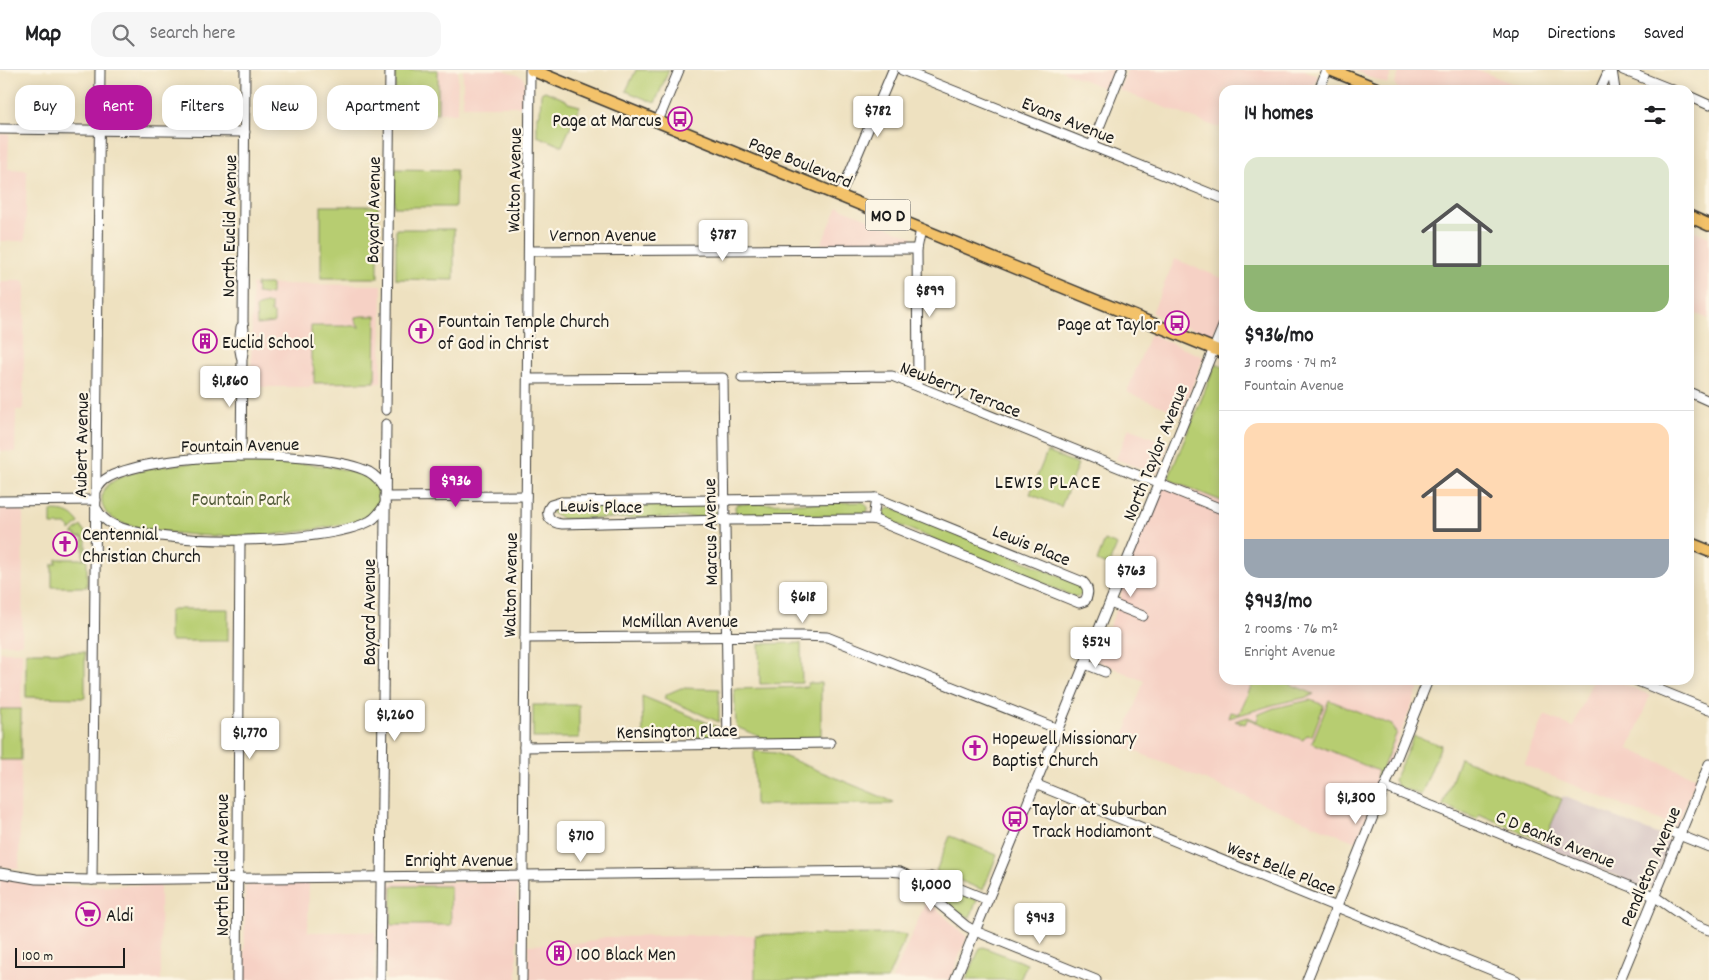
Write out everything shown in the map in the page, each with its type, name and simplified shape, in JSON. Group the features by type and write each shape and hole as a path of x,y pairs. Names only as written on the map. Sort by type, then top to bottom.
{"main road":[{"name":"Page Boulevard","path":"531,70 1219,351"},
{"path":"1329,70 1367,85"},
{"path":"1694,218 1709,225"},
{"path":"1694,545 1709,551"}],"street":[{"name":"Aubert Avenue","path":"92,880 100,70"},
{"name":"North Euclid Avenue","path":"242,456 242,360 245,339 243,322 245,70"},
{"name":"Bayard Avenue","path":"386,410 390,70"},
{"name":"Walton Avenue","path":"522,980 531,70"},
{"path":"658,121 679,70"},
{"path":"840,196 893,70"},
{"name":"Evans Avenue","path":"902,70 1219,197"},
{"path":"1092,145 1122,70"},
{"path":"1322,85 1329,70"},
{"path":"1602,85 1610,70"},
{"path":"1610,70 1614,85"},
{"path":"1623,70 1660,85"},
{"path":"1694,98 1709,104"},
{"path":"0,129 245,132"},
{"path":"918,386 917,249 921,229"},
{"name":"Vernon Avenue","path":"529,251 917,249"},
{"name":"North Taylor Avenue","path":"955,980 1158,485 1219,351"},
{"name":"Newberry Terrace","path":"742,378 892,376 1219,508"},
{"name":"Marcus Avenue","path":"528,379 723,378 728,745"},
{"path":"1694,394 1709,401"},
{"name":"Bayard Avenue","path":"380,980 386,424"},
{"name":"Fountain Avenue","path":"96,500 104,480 138,467 185,459 242,456 307,459 343,465 371,473 378,479 385,497"},
{"path":"0,501 96,500 106,521 113,525 142,532 183,538 240,540 312,536 356,526 379,515 385,497 526,496"},
{"path":"873,519 876,498"},
{"name":"Lewis Place","path":"876,498 1083,582 1087,585 1088,596 1085,601 1079,603 873,519 562,524 552,522 549,519 548,512 551,505 561,502 876,498"},
{"name":"North Euclid Avenue","path":"237,980 240,540"},
{"path":"1110,603 1143,616"},
{"name":"McMillan Avenue","path":"525,638 827,637 1058,729"},
{"path":"1085,664 1105,672"},
{"path":"1307,980 1426,685"},
{"path":"1647,685 1709,710"},
{"name":"Kensington Place","path":"524,748 830,743"},
{"name":"Pendleton Avenue","path":"1620,980 1709,764"},
{"name":"West Belle Place","path":"1035,784 1516,980"},
{"name":"C D Banks Avenue","path":"1385,787 1654,896 1694,924 1709,930"},
{"path":"1669,831 1709,847"},
{"name":"Enright Avenue","path":"0,873 36,879 92,880 887,871 900,872 918,880 931,877 988,900"},
{"path":"918,880 927,894 966,926 1096,980"}],"shaded area":[{"path":"438,70 458,70 457,113 438,113"},
{"path":"463,70 504,70 523,77 525,84 524,106 463,106"},
{"path":"1060,70 1113,70 1106,89"},
{"path":"1127,70 1304,70 1316,75 1318,78 1315,85 1219,85 1219,128 1119,90"},
{"path":"1353,70 1393,70 1387,84"},
{"path":"1400,70 1479,70 1516,85 1396,85"},
{"path":"0,134 9,134 8,169 27,170 25,241 0,241"},
{"path":"838,207 913,237 913,244 910,247 821,244"},
{"path":"1694,230 1709,237 1709,319 1694,313"},
{"path":"1175,259 1219,277 1219,322 1213,335 1210,336 1152,313"},
{"path":"0,281 25,281 23,410 16,410 15,452 0,451"},
{"path":"252,284 382,285 381,383 313,384 308,387 251,387"},
{"path":"1150,334 1204,357 1181,414 1127,392"},
{"path":"1129,428 1168,444 1158,473 1153,473 1116,459"},
{"path":"1161,477 1219,500 1219,685 1420,685 1356,842 1120,745 1144,681 1095,660 1121,599 1122,572"},
{"path":"0,507 23,507 22,644 0,644"},
{"path":"0,652 22,652 21,709 0,709"},
{"path":"1591,685 1626,685 1650,695 1629,749 1697,778 1676,827 1524,765 1545,715 1573,727"},
{"path":"0,760 21,760 19,869 0,866"},
{"path":"1563,796 1669,839 1670,844 1653,886 1645,888 1543,846"},
{"path":"0,878 41,886 160,885 161,980 0,980"},
{"path":"394,882 514,882 517,884 517,980 386,980 387,886"},
{"path":"309,883 308,932 375,932 374,980 244,980 245,885"},
{"path":"927,900 967,937 950,980 892,980"},
{"path":"755,935 755,980 528,980 528,945 585,943 604,937"}],"green space":[{"path":"395,70 438,70 438,85 395,85"},
{"path":"636,70 669,70 655,103 626,91"},
{"path":"545,91 566,100 568,103 580,106 562,146 537,136 537,115 540,114 541,93"},
{"path":"395,169 456,170 455,207 394,207"},
{"path":"321,206 378,206 378,278 321,278"},
{"path":"396,229 454,229 454,280 396,279"},
{"path":"256,284 271,284 271,295 257,293"},
{"path":"271,304 271,313 274,313 274,323 257,325 256,308"},
{"path":"376,316 375,382 314,383 314,370 311,359 311,326 357,326 360,328 355,317"},
{"path":"1216,364 1219,365 1219,500 1172,481 1169,477"},
{"path":"1047,452 1078,464 1061,507 1030,494"},
{"name":"Fountain Park","path":"233,461 301,463 355,472 367,477 376,485 380,495 379,505 371,515 355,522 293,533 246,536 200,535 139,527 114,519 106,513 103,507 102,497 107,486 120,478 138,471 181,464"},
{"path":"863,502 868,507 864,516 736,516 735,506 737,504"},
{"path":"712,504 716,507 715,515 712,517 564,519 550,512 558,506"},
{"path":"891,507 1077,583 1082,588 1084,594 1075,597 887,520 883,515 884,511"},
{"path":"51,511 67,513 73,516 79,523 70,531 67,525 51,525"},
{"path":"81,526 86,534 86,558 83,558 83,537 76,537 76,534 72,534"},
{"path":"1105,540 1117,545 1108,566 1097,561"},
{"path":"56,559 87,559 87,587 52,587 52,564 56,564"},
{"path":"172,609 228,609 228,641 171,641 169,639 169,613"},
{"path":"801,643 802,683 760,684 759,644"},
{"path":"26,652 85,652 85,698 26,697"},
{"path":"808,683 821,683 821,740 770,741 736,725 734,689 807,687"},
{"path":"1252,685 1292,685 1314,694 1229,718 1231,712 1239,714"},
{"path":"681,688 719,689 719,722 664,698 667,694"},
{"path":"642,696 720,728 719,737 643,737"},
{"path":"1310,700 1324,705 1312,736 1307,735 1303,740 1248,719 1245,724 1235,721 1248,717 1257,721 1259,717 1257,715 1274,708"},
{"path":"1329,700 1392,725 1394,731 1397,732 1379,777 1376,776 1378,771 1312,743"},
{"path":"533,705 579,705 579,738 533,738"},
{"path":"0,709 21,709 21,760 0,760"},
{"path":"1414,736 1441,745 1421,795 1397,786 1394,780"},
{"path":"754,751 776,753 894,802 892,804 755,805"},
{"path":"1460,758 1562,799 1544,842 1479,814 1477,819 1443,805"},
{"path":"950,836 997,855 983,890 936,871"},
{"path":"930,882 977,900 970,918 959,912 931,888"},
{"path":"392,886 450,886 451,925 391,925"},
{"path":"902,934 906,936 887,980 755,980 755,935"},
{"path":"983,947 1027,964 1020,980 966,980 980,948"}],"place":[{"name":"Page at Marcus","path":"680,119"},
{"name":"Page at Taylor","path":"1177,323"},
{"name":"Fountain Temple Church of God in Christ","path":"421,331"},
{"name":"Euclid School","path":"205,341"},
{"name":"Centennial Christian Church","path":"65,544"},
{"name":"Hopewell Missionary Baptist Church","path":"975,748"},
{"name":"Taylor at Suburban Track Hodiamont","path":"1015,819"},
{"name":"Aldi","path":"88,914"},
{"name":"100 Black Men","path":"559,953"}],"district":[{"name":"LEWIS PLACE","path":"1048,481"}]}
